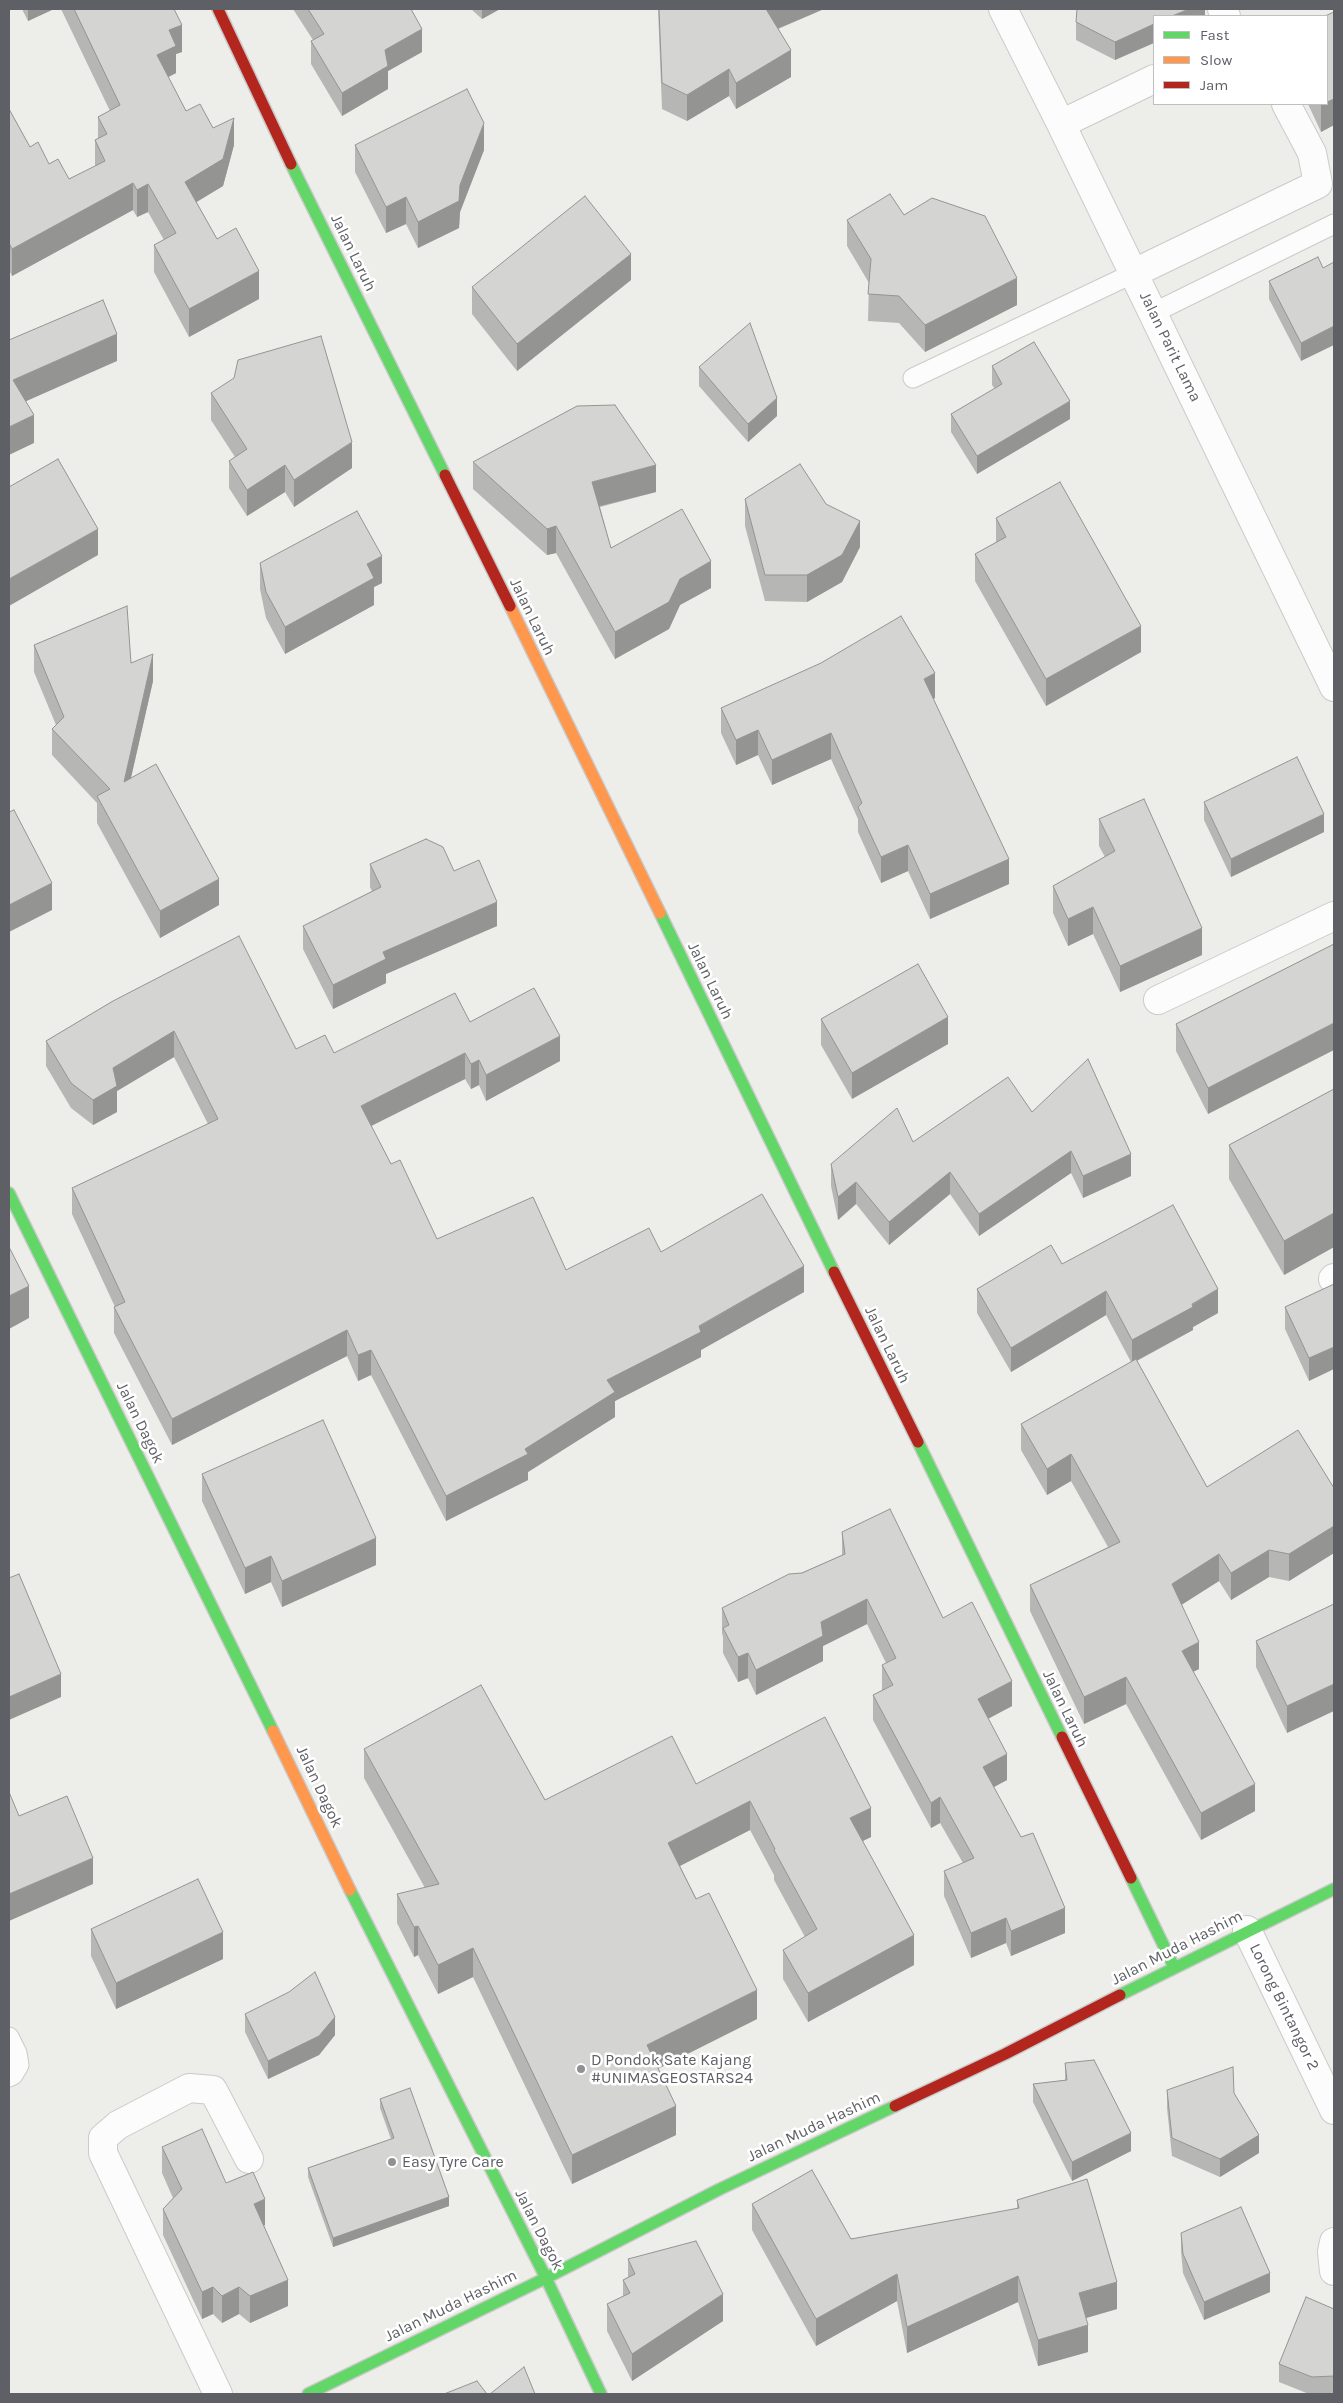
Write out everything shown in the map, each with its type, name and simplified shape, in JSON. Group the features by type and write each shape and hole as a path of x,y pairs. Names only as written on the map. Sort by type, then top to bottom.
{"street":[{"name":"Jalan Laruh","path":"218,9 298,177 447,478 1174,1967"},
{"name":"Jalan Parit Lama","path":"1003,9 1062,124 1334,687"},
{"path":"1062,124 1153,79"},
{"path":"1134,273 1326,180 1287,105"},
{"path":"1158,1000 1334,916"},
{"name":"Jalan Dagok","path":"9,1193 352,1894 546,2278 601,2394"},
{"name":"Jalan Muda Hashim","path":"308,2394 546,2278 720,2189 1006,2054 1247,1930 1334,1889"},
{"name":"Lorong Bintangor 2","path":"1247,1930 1334,2110"},
{"path":"218,2394 103,2153 103,2138 118,2125 189,2088 213,2090 249,2159"},
{"path":"1334,2242 1332,2252 1334,2271"}],"lane":[{"path":"1153,313 1334,224"},
{"path":"913,378 1134,273"},
{"path":"9,2037 17,2053 19,2065 11,2076"}],"building":[{"path":"74,9 174,9 182,25 169,30 176,46 157,55 186,111 200,104 213,128 234,118 223,159 185,182 217,239 236,228 259,271 189,309 154,245 176,233 148,184 137,190 133,183 12,249 9,243 9,109 30,147 38,142 49,164 58,159 69,179 105,161 95,140 107,134 98,117 120,105"},
{"path":"308,9 411,9 422,29 385,50 388,66 342,93 311,41 324,34"},
{"path":"659,9 766,9 791,50 736,83 729,69 687,95 662,83"},
{"path":"1077,9 1189,9 1174,15 1153,15 1153,24 1115,42 1076,22"},
{"path":"1334,12 1334,99 1328,102 1328,15"},
{"path":"467,89 484,123 460,185 459,201 418,222 406,197 386,207 355,145"},
{"path":"890,194 904,215 932,198 985,216 1017,278 925,325 899,296 868,294 871,259 847,220"},
{"path":"585,196 631,254 517,344 472,287"},
{"path":"1318,257 1323,268 1334,262 1334,326 1301,343 1269,281"},
{"path":"103,300 117,334 13,380 34,415 9,427 9,340"},
{"path":"750,323 777,398 748,424 699,367"},
{"path":"321,336 352,442 294,480 285,465 247,490 229,461 247,449 211,393 234,378 238,360"},
{"path":"1034,342 1070,401 977,456 951,414 1002,384 992,366"},
{"path":"615,405 656,465 592,482 611,548 682,509 711,561 680,579 669,602 615,632 556,526 547,529 473,462 577,406"},
{"path":"58,459 98,529 9,579 9,487"},
{"path":"800,464 826,504 860,521 842,555 807,575 765,575 745,499"},
{"path":"1060,482 1141,626 1046,679 975,554 1006,537 996,518"},
{"path":"357,511 382,556 367,564 374,578 285,627 266,592 260,563"},
{"path":"127,606 131,663 153,654 124,782 156,764 219,879 160,911 97,796 110,789 52,729 64,717 34,645"},
{"path":"901,616 935,673 924,679 1009,859 930,894 908,845 881,857 858,807 862,803 831,733 772,760 758,730 736,740 721,708 821,663"},
{"path":"1297,757 1324,814 1231,859 1204,802"},
{"path":"1144,799 1202,928 1120,966 1093,907 1068,919 1053,886 1115,851 1099,819"},
{"path":"14,810 52,883 9,905 9,812"},
{"path":"426,839 443,847 454,871 479,860 497,902 383,952 386,959 333,985 303,926 381,887 370,864"},
{"path":"239,936 296,1049 325,1035 334,1053 455,993 470,1022 534,988 560,1036 486,1075 479,1060 471,1064 465,1053 361,1106 391,1164 400,1160 437,1239 533,1197 566,1270 649,1228 661,1252 762,1194 804,1266 699,1326 701,1332 607,1380 615,1392 525,1449 528,1454 446,1496 371,1350 358,1355 347,1330 172,1419 114,1307 125,1302 72,1188 218,1119 174,1031 113,1068 117,1086 93,1100 71,1083 46,1041 113,1001"},
{"path":"1334,944 1334,1023 1208,1088 1176,1024"},
{"path":"918,964 948,1017 852,1073 821,1019"},
{"path":"1088,1059 1131,1154 1083,1176 1071,1151 979,1214 950,1172 889,1222 856,1182 838,1197 831,1164 897,1108 913,1142 1008,1077 1032,1112"},
{"path":"1334,1089 1334,1213 1284,1241 1229,1145"},
{"path":"1173,1205 1218,1289 1192,1304 1193,1307 1132,1340 1106,1291 1011,1348 977,1289 1051,1245 1062,1264"},
{"path":"9,1247 29,1286 9,1296"},
{"path":"1334,1284 1334,1347 1309,1358 1285,1307"},
{"path":"1136,1359 1207,1487 1298,1430 1334,1488 1334,1526 1289,1554 1269,1550 1231,1573 1219,1554 1172,1584 1199,1642 1182,1651 1255,1784 1201,1813 1126,1677 1084,1697 1030,1585 1120,1542 1071,1454 1047,1469 1021,1424"},
{"path":"323,1420 376,1538 282,1581 271,1556 245,1568 202,1474"},
{"path":"890,1509 943,1618 972,1602 1012,1681 978,1699 1007,1754 983,1767 1021,1837 1033,1833 1065,1908 1011,1931 1006,1918 971,1933 944,1871 974,1858 940,1797 931,1803 873,1695 893,1685 882,1665 896,1658 867,1599 821,1622 823,1636 756,1670 748,1653 738,1657 723,1628 729,1625 722,1608 789,1574 802,1573 845,1554 842,1532"},
{"path":"19,1574 61,1674 9,1697 9,1578"},
{"path":"1334,1604 1334,1684 1287,1706 1256,1641"},
{"path":"481,1685 545,1800 672,1736 696,1784 825,1717 871,1808 850,1818 914,1935 808,1993 783,1950 817,1929 750,1801 668,1843 696,1899 709,1893 757,1990 647,2045 676,2106 572,2155 473,1948 438,1965 418,1926 414,1927 397,1894 439,1884 364,1749"},
{"path":"9,1792 19,1816 67,1796 93,1858 9,1894"},
{"path":"198,1879 223,1932 116,1983 91,1929"},
{"path":"315,1972 335,2017 319,2036 268,2061 245,2014 289,1992"},
{"path":"1094,2060 1131,2133 1072,2162 1033,2084 1067,2080 1065,2063"},
{"path":"1233,2067 1234,2093 1259,2135 1220,2159 1172,2138 1167,2090"},
{"name":"Easy Tyre Care","path":"410,2088 449,2197 333,2238 308,2168 394,2138 380,2099"},
{"path":"202,2129 226,2183 253,2172 265,2199 254,2204 288,2280 250,2296 239,2287 222,2296 213,2287 202,2292 163,2209 182,2189 162,2147"},
{"path":"812,2170 851,2239 1019,2208 1017,2200 1087,2179 1117,2282 1079,2293 1088,2325 1038,2340 1018,2276 907,2327 897,2274 816,2319 752,2204"},
{"path":"1241,2207 1270,2273 1204,2302 1183,2254 1181,2233"},
{"path":"696,2241 723,2294 632,2354 607,2304 630,2293 623,2280 635,2274 628,2259"},
{"path":"1306,2297 1334,2309 1334,2376 1312,2377 1279,2364"},
{"path":"524,2367 535,2394 490,2394"},
{"path":"477,2381 487,2394 444,2394"}],"traffic: fast":[{"path":"291,164 445,475"},
{"path":"660,913 834,1272"},
{"path":"9,1193 273,1731"},
{"path":"918,1442 1062,1737"},
{"path":"1131,1878 1174,1967"},
{"path":"1120,1995 1334,1889"},
{"path":"350,1890 546,2278 601,2394"},
{"path":"308,2394 546,2278 720,2189 895,2106"}],"traffic: slow":[{"path":"510,606 660,913"},
{"path":"273,1731 350,1890"}],"traffic: jam":[{"path":"218,9 291,164"},
{"path":"445,475 510,606"},
{"path":"834,1272 918,1442"},
{"path":"1062,1737 1131,1878"},
{"path":"895,2106 1005,2054 1120,1995"}],"place":[{"name":"D Pondok Sate Kajang #UNIMASGEOSTARS24","path":"581,2069"},
{"name":"Easy Tyre Care","path":"392,2162"}]}
